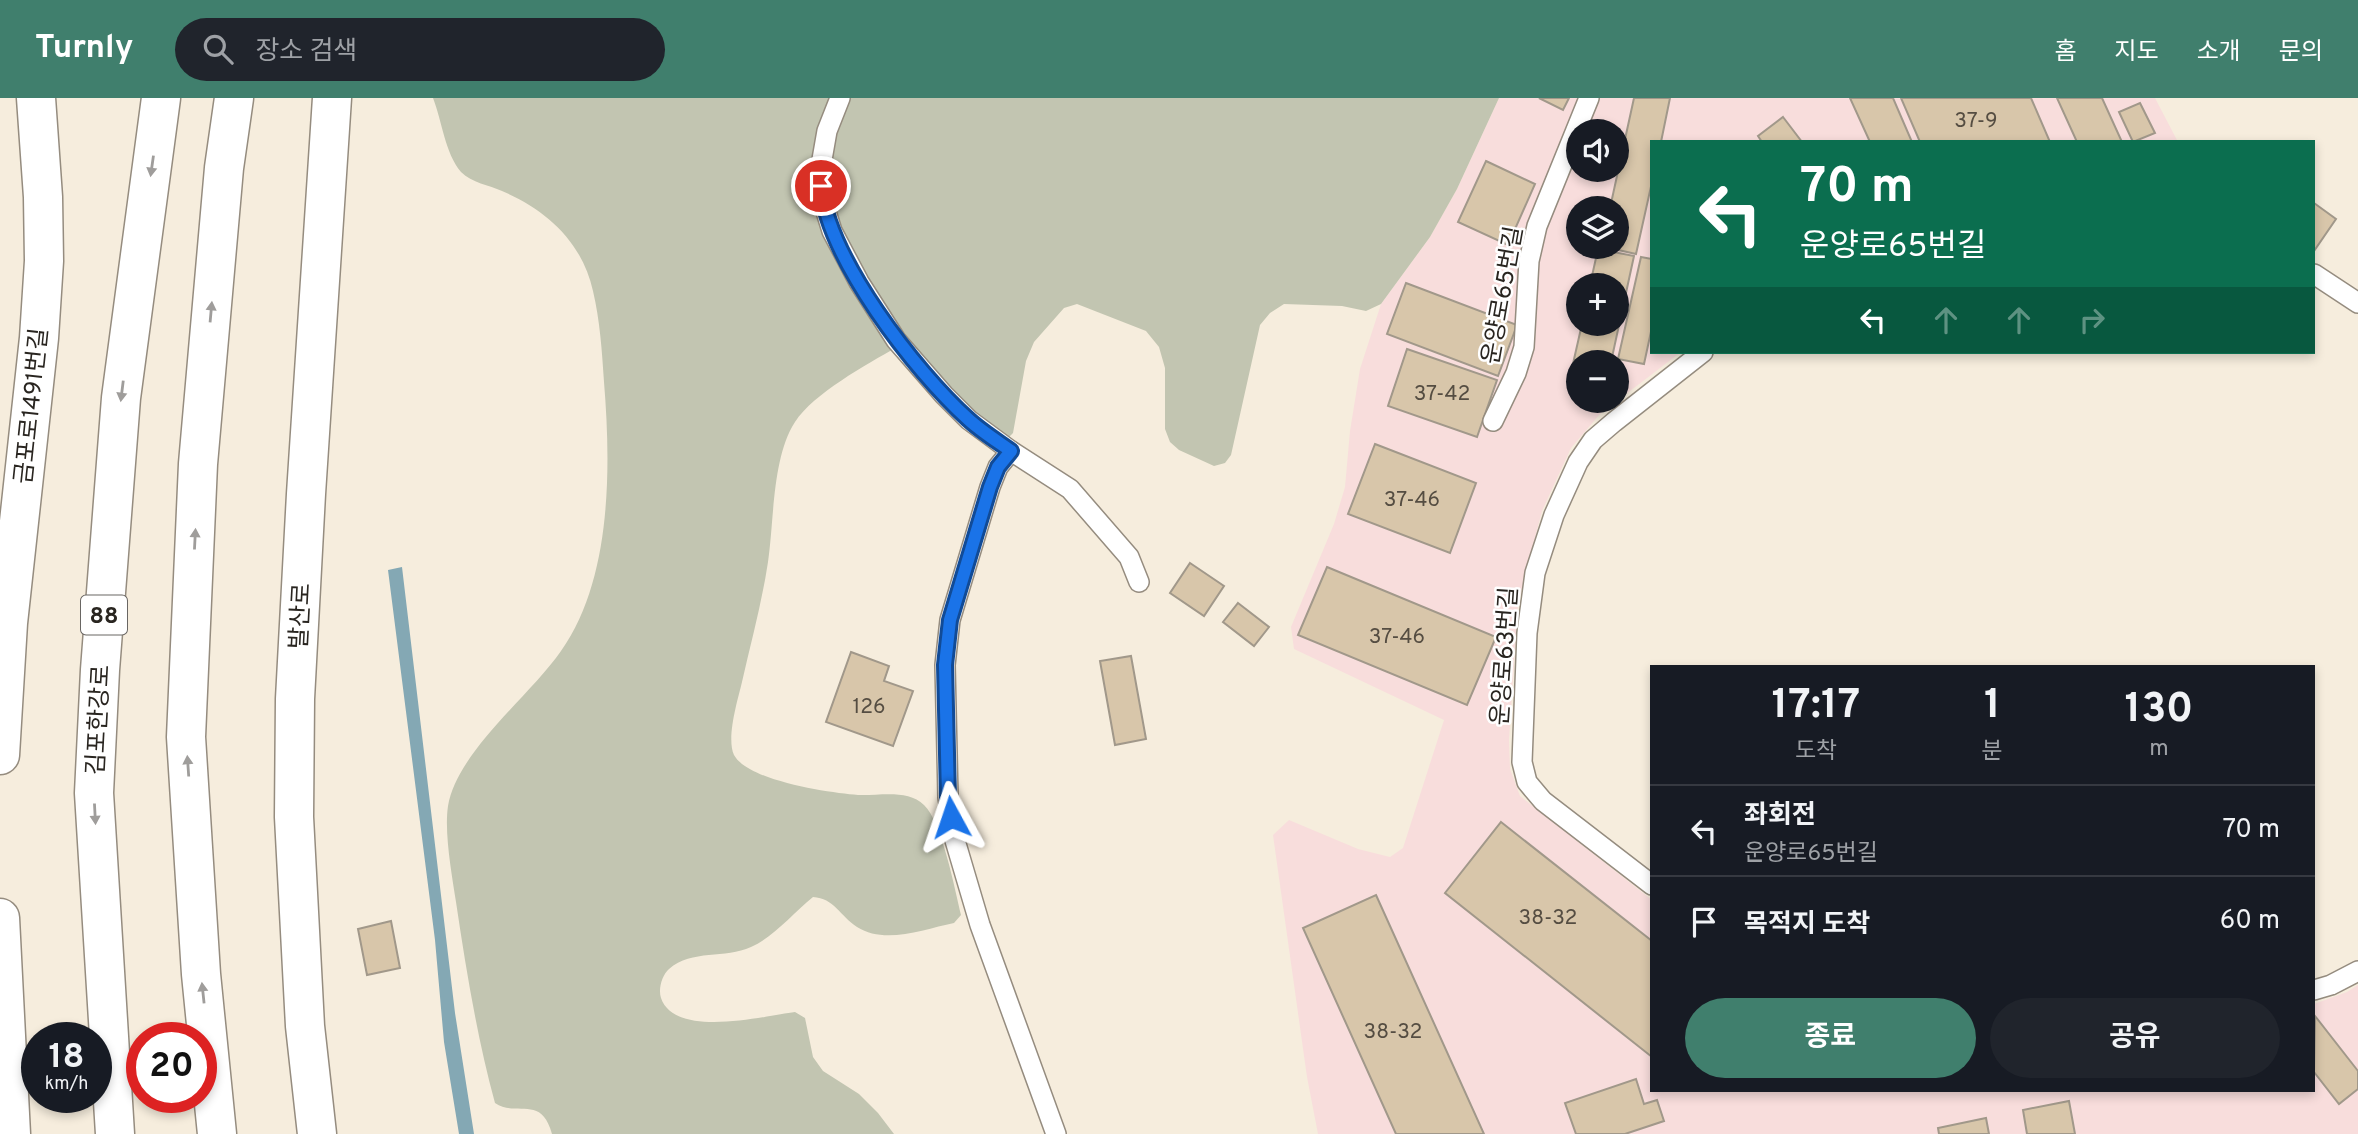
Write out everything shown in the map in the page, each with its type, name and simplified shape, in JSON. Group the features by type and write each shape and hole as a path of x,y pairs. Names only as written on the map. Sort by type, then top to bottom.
{"main road":[{"name":"금포로1491번길","path":"0,755 8,623 39,338 44,261 43,197 36,98"},
{"name":"김포한강로","path":"115,1134 94,793 100,670 121,398 161,98"},
{"path":"216,1134 201,974 186,737 198,464 224,168 234,98"},
{"name":"발산로","path":"317,1134 305,1026 298,917 294,765 306,494 332,98"},
{"path":"0,918 11,1134"}],"lane":[{"path":"840,98 827,131 820,171 823,202 832,231 859,282 896,340 969,420 1070,489 1129,557 1139,582"},
{"name":"운양로65번길","path":"1493,421 1516,373 1524,347 1529,261 1537,226 1588,98"},
{"path":"2315,275 2358,303"},
{"name":"운양로63번길","path":"1650,884 1543,801 1527,782 1522,762 1527,634 1535,573 1554,515 1578,461 1593,440 1700,354"},
{"path":"1011,451 998,467 990,487 950,620 945,665 948,797 954,836 980,925 1056,1134"},
{"path":"2315,990 2358,971"}],"shaded area":[{"path":"1499,98 2155,98 2177,140 1650,140 1650,354 1678,354 1629,392 1629,350 1566,350 1566,413 1601,413 1571,448 1542,511 1518,603 1509,740 1510,769 1520,796 1650,898 1650,1092 2315,1092 2315,1004 2358,985 2358,1134 1318,1134 1307,1077 1273,835 1289,820 1358,849 1390,857 1403,848 1444,720 1294,649 1291,627 1334,524 1345,487 1350,431 1360,369 1381,304 1430,237 1457,189"}],"green space":[{"path":"433,98 1499,98 1457,189 1430,237 1381,304 1366,311 1342,306 1284,304 1270,313 1260,325 1231,455 1225,463 1214,466 1179,450 1170,442 1165,429 1165,368 1159,347 1146,331 1077,304 1064,308 1034,342 1026,361 1013,433 1008,438 1003,437 897,347 827,390 795,422 787,436 778,471 766,577 734,718 731,739 734,755 755,772 791,784 845,794 893,794 917,800 931,814 937,826 961,915 954,923 905,934 880,935 857,927 832,904 813,897 776,931 751,947 730,953 698,956 678,963 664,975 660,994 670,1011 683,1018 701,1022 743,1020 795,1012 805,1018 813,1057 823,1071 859,1094 894,1134 552,1134 542,1114 495,1103 477,1028 464,952 449,854 448,806 454,786 479,745 547,669 578,622 599,557 604,521 607,485 606,415 597,314 588,273 580,257 560,230 534,208 502,191 470,179 461,172 447,146"}],"water":[{"path":"402,567 455,1013 474,1134 459,1134 444,1042 435,940 388,570"}],"building":[{"path":"1539,98 1569,98 1563,110"},
{"path":"1634,98 1670,98 1661,140 1650,140 1650,191 1636,254 1629,252 1629,196 1613,196 1616,182 1629,182 1629,121"},
{"path":"1850,98 1893,98 1911,140 1869,140"},
{"path":"1901,98 2031,98 2049,140 1919,140"},
{"path":"2057,98 2102,98 2121,140 2076,140"},
{"path":"2140,103 2155,133 2132,140 2119,112"},
{"path":"1783,117 1800,140 1761,140 1758,136"},
{"path":"1486,161 1535,184 1508,245 1458,222"},
{"path":"2315,204 2336,219 2315,250"},
{"path":"1629,255 1634,256 1629,279 1629,273 1593,273 1596,259 1629,259"},
{"path":"1641,257 1650,259 1650,336 1644,364 1629,361 1629,350 1620,350 1623,336 1629,336 1629,310"},
{"path":"1406,283 1517,325 1498,376 1387,334"},
{"path":"1579,336 1617,336 1614,350 1576,350"},
{"path":"1407,349 1497,380 1477,437 1388,406"},
{"path":"1375,444 1476,483 1450,553 1348,514"},
{"path":"1190,563 1224,586 1204,616 1170,593"},
{"path":"1327,567 1496,637 1467,705 1298,635"},
{"path":"1238,603 1269,627 1254,646 1223,622"},
{"path":"851,652 889,666 884,681 913,691 893,746 826,722"},
{"path":"1131,656 1146,739 1115,745 1100,661"},
{"path":"1501,822 1650,939 1650,1055 1445,893"},
{"path":"1376,895 1484,1134 1396,1134 1303,928"},
{"path":"391,921 400,968 367,975 358,929"},
{"path":"2315,1016 2358,1071 2358,1089 2339,1104 2315,1073"},
{"path":"1636,1079 1644,1104 1657,1100 1664,1121 1625,1134 1576,1134 1565,1103"},
{"path":"2069,1101 2075,1134 2027,1134 2023,1110"},
{"path":"1986,1118 1989,1134 1939,1134 1938,1128"}],"route":[{"path":"821,186 832,231 859,282 896,340 969,420 1011,451 998,467 990,487 950,620 945,665 948,797 951,817"}]}
